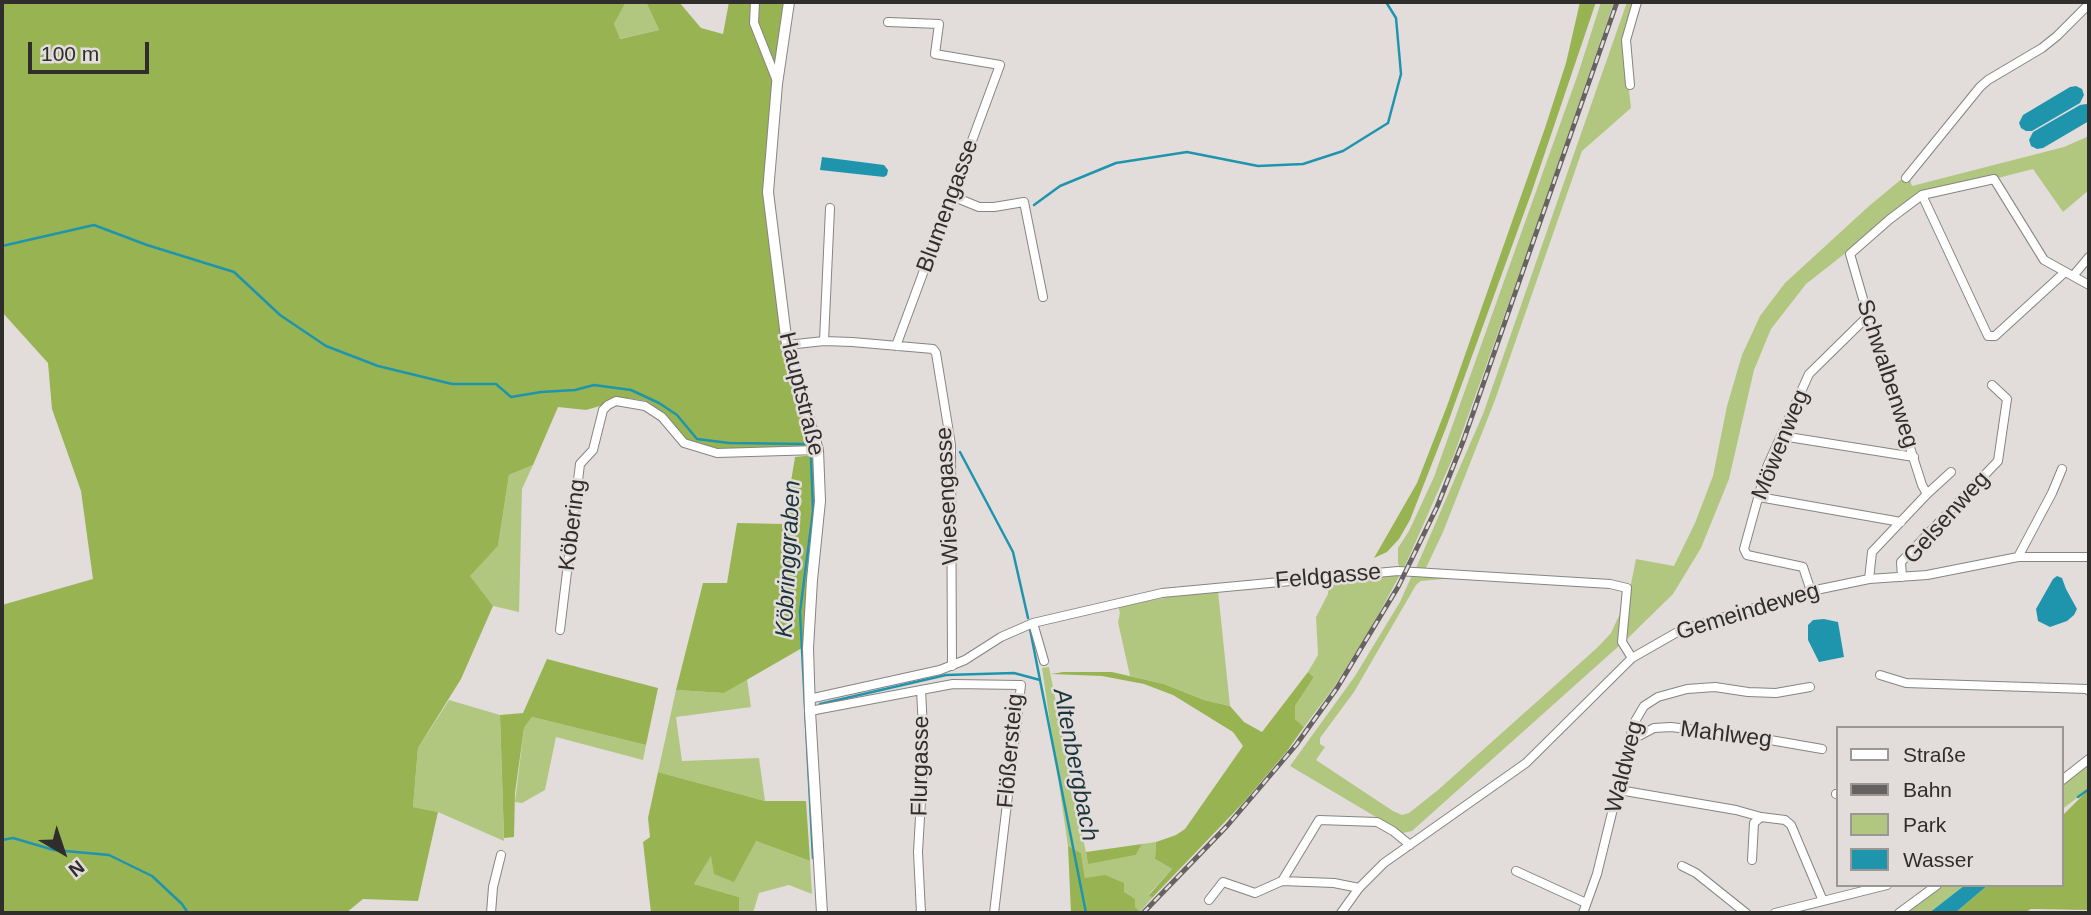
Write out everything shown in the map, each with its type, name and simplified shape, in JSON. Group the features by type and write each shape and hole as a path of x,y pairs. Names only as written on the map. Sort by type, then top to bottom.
{"main road":[{"name":"Hauptstraße","path":"789,2 777,83 768,192 787,345 818,450 820,501 808,627 809,705 822,913"}],"street":[{"path":"755,2 754,23 777,83"},
{"path":"1630,85 1626,40 1637,2"},
{"path":"1906,178 1980,87 2050,42 2089,4"},
{"name":"Blumengasse","path":"888,22 939,24 935,54 1000,65 896,346"},
{"path":"2089,257 2069,274 1995,335 1987,336 1922,195 1994,179 2044,260 2069,274 2089,285"},
{"name":"Schwalbenweg","path":"1922,195 1850,254 1927,494"},
{"path":"952,196 979,207 1024,202 1044,297"},
{"path":"824,341 830,208"},
{"name":"Möwenweg","path":"1811,591 1803,567 1747,555 1744,549 1766,469 1810,374 1868,316"},
{"name":"Wiesengasse","path":"787,345 824,341 933,349 936,353 951,446 952,666"},
{"name":"Gelsenweg","path":"1902,576 1901,562 1998,461 2007,399 1992,385"},
{"name":"Köbering","path":"560,630 580,464 593,450 603,410 608,405 616,401 645,405 662,417 684,443 717,453 818,450"},
{"path":"1782,436 1914,457"},
{"path":"2018,557 2062,469"},
{"path":"1868,579 1872,552 1951,472"},
{"path":"1759,497 1901,522"},
{"name":"Gemeindeweg","path":"1341,913 1359,888 1384,863 1526,763 1632,657 1681,630 1811,591 1868,579 1954,571 2018,557 2089,556"},
{"name":"Feldgasse","path":"809,705 952,666 1033,623 1162,593 1398,571 1627,587 1622,642 1632,657"},
{"path":"1033,623 1044,662"},
{"path":"1880,675 1906,683 2089,691"},
{"name":"Flößersteig","path":"921,690 953,684 1021,685 994,913"},
{"name":"Waldweg","path":"1583,913 1597,874 1639,711 1649,701 1687,689 1705,687 1776,693 1810,687"},
{"name":"Flurgasse","path":"809,705 921,690 924,747 918,852 921,913"},
{"name":"Mahlweg","path":"1631,740 1654,728 1671,727 1822,749"},
{"path":"2063,779 2089,759"},
{"path":"1619,790 1785,820 1791,825 1824,901"},
{"path":"1752,860 1754,823 1761,817"},
{"path":"1282,881 1319,820 1377,822 1410,845"},
{"path":"491,913 501,855"},
{"path":"1682,866 1696,873 1746,913"},
{"path":"1516,871 1586,903"},
{"path":"1209,900 1223,881 1255,893 1282,881 1334,883 1359,888"},
{"path":"1775,913 1879,887"},
{"path":"1899,913 1934,887"}],"green space":[{"path":"2,2 626,2 614,24 620,39 659,30 646,2 679,2 701,28 723,34 729,2 752,2 751,23 774,82 764,194 785,345 814,447 713,449 685,441 659,410 646,401 628,398 586,410 558,407 533,465 509,475 498,546 470,576 493,606 461,679 418,748 413,807 438,812 418,901 363,899 346,913 2,913 2,605 93,579 81,491 52,409 48,363 2,312"},
{"path":"626,2 646,2 659,30 619,39 614,24"},
{"path":"758,2 785,2 775,73 757,22"},
{"path":"1580,2 1596,2 1532,191 1447,425 1410,520 1399,539 1387,552 1374,558 1417,483 1447,406 1545,128 1566,63"},
{"path":"1601,2 1614,2 1535,230 1454,455 1405,566 1400,568 1398,548 1409,531 1434,477 1578,74"},
{"path":"1627,2 1635,2 1623,38 1631,108 1582,151 1495,400 1443,532 1426,568 1416,568 1483,414"},
{"path":"2089,136 2089,190 2063,212 2033,169 1998,178 1990,176 1921,194 1806,284 1771,329 1754,370 1729,479 1701,548 1673,594 1625,641 1628,599 1636,559 1674,566 1695,523 1713,476 1727,406 1742,355 1760,316 1785,283 1904,177 1910,180 1912,186 2064,147"},
{"path":"814,455 816,519 802,648 724,693 676,690 703,583 727,583 737,523 784,524 795,457"},
{"path":"533,465 522,489 519,612 493,606 469,576 498,546 509,475"},
{"path":"1401,573 1334,687 1304,727 1295,719 1295,706 1314,677 1308,672 1318,655 1316,617 1328,594 1328,580"},
{"path":"1413,573 1453,578 1421,581 1416,585 1354,692 1320,738 1320,744 1325,747 1316,760 1402,815 1409,813 1438,790 1598,647 1611,633 1624,605 1620,645 1412,831 1403,833 1290,766 1355,676 1400,602"},
{"path":"1218,591 1230,706 1204,700 1164,684 1130,676 1118,622 1118,606"},
{"path":"547,659 658,688 646,745 532,717 524,728 515,793 514,837 504,838 500,715 523,713"},
{"path":"1049,667 1088,863 1136,855 1142,844 1156,842 1155,859 1172,869 1149,894 1152,898 1140,912 1085,878 1081,853 1068,846 1042,668"},
{"path":"1112,672 1164,684 1204,700 1230,706 1244,722 1262,732 1308,672 1314,677 1295,706 1295,719 1304,727 1287,751 1242,804 1152,898 1149,895 1172,869 1155,859 1156,842 1185,829 1243,746 1233,732 1173,695 1144,684 1102,676 1051,674"},
{"path":"747,679 751,707 676,717 682,761 759,758 765,801 658,772 676,690 724,693"},
{"path":"449,700 500,715 504,841 438,812 413,807 418,748"},
{"path":"532,717 646,745 643,760 556,737 545,790 522,803 515,802 524,728"},
{"path":"2089,763 2089,789 2063,808 2063,784"},
{"path":"658,772 765,801 806,801 810,861 756,841 734,882 714,874 711,856 694,884 739,897 739,913 651,913 643,842 650,837 648,818"},
{"path":"2089,789 2089,910 2031,909 2024,913 1955,913 1986,887 2063,887 2063,815"},
{"path":"756,841 810,861 812,894 789,885 759,893 753,913 739,913 739,897 694,884 712,854"},
{"path":"1142,844 1136,855 1088,864 1086,852"},
{"path":"1068,846 1081,853 1085,878 1105,875 1124,883 1124,892 1135,899 1135,907 1140,912 1071,913"},
{"path":"1938,887 1962,887 1929,913 1905,913"}],"water":[{"path":"2076,86 2082,89 2084,95 2080,103 2032,131 2021,128 2019,123 2023,115"},
{"path":"2086,104 2089,105 2089,121 2043,148 2031,146 2029,140 2033,132"},
{"path":"822,157 884,165 888,170 887,175 884,177 820,170"},
{"path":"2057,576 2062,578 2077,609 2067,621 2050,627 2038,621 2036,609"},
{"path":"1813,620 1838,622 1844,657 1819,662 1808,640 1808,625"},
{"path":"1962,887 1986,887 1955,913 1929,913"}],"waterway":[{"path":"1034,205 1060,186 1116,163 1187,152 1258,166 1303,164 1343,151 1388,123 1401,74 1396,18 1386,2"},
{"name":"Köbringgraben","path":"2,246 94,225 234,272 280,315 326,346 378,366 452,384 496,384 511,397 575,390 594,385 631,390 677,415 697,439 729,443 804,444"},
{"path":"960,452 1013,552 1028,618"},
{"name":"Köbringgraben","path":"811,458 813,511 800,612 813,858"},
{"path":"1030,629 1040,680"},
{"name":"Altenbergbach","path":"820,704 946,675 1014,673 1040,680 1086,913"},
{"path":"2078,797 2089,789"},
{"name":"Altenbergbach","path":"2,840 13,838 54,850 109,855 152,876 188,913"}],"railway":[{"path":"1143,913 1227,826 1296,745 1337,688 1398,587 1437,507 1464,439 1617,2"}]}
